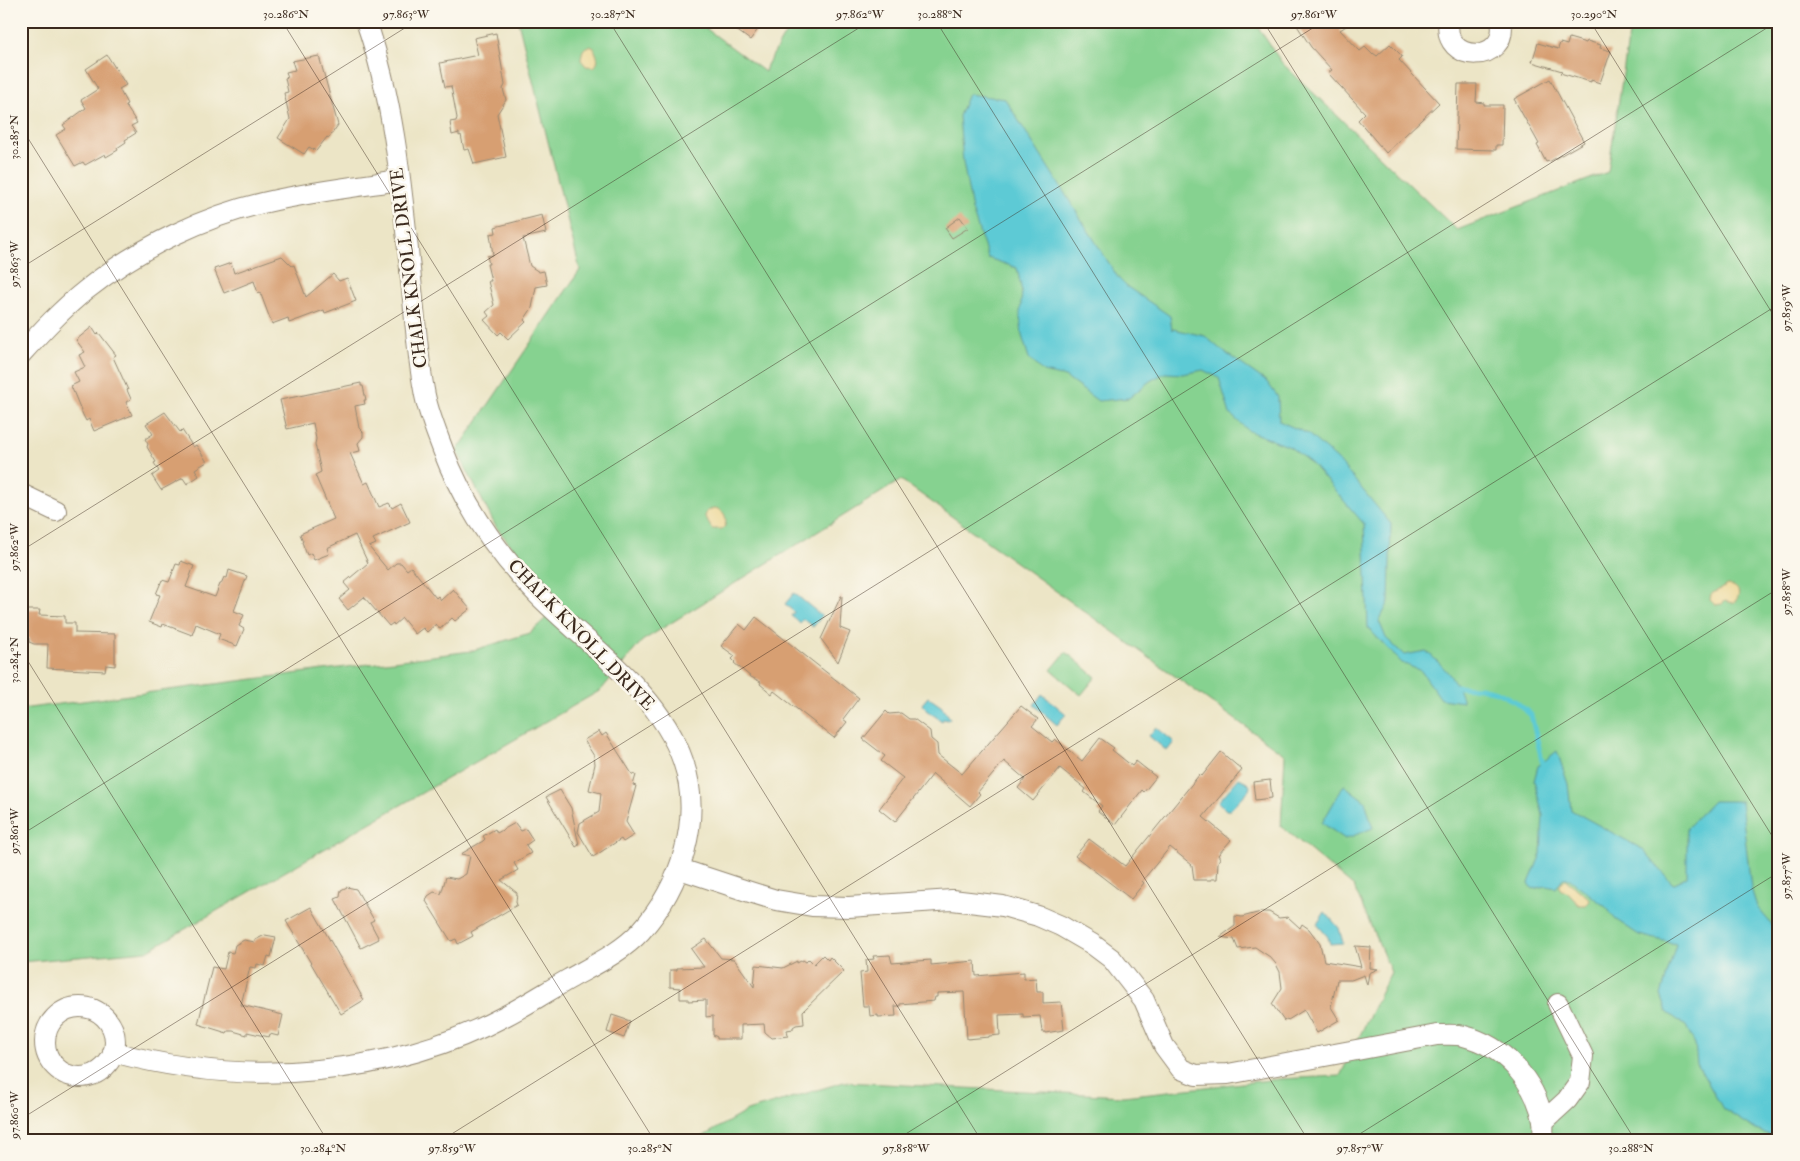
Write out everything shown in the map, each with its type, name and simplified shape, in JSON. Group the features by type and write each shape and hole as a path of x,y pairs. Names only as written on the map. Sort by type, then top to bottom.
{"street":[{"name":"CHALK KNOLL DRIVE","path":"113,1052 169,1065 223,1071 275,1073 363,1064 419,1052 506,1016 619,950 639,934 653,917 667,896 680,869 688,834 691,796 682,759 671,734 642,693 539,596 502,554 466,501 443,450 424,394 400,180 385,84 366,21"},
{"path":"1445,23 1450,36 1460,50 1477,54 1493,48 1499,41 1502,33 1501,21"},
{"path":"21,354 49,323 85,290 117,267 152,246 192,226 232,211 276,200 400,180"},
{"path":"21,494 56,511"},
{"path":"680,869 758,895 812,906 849,907 952,900 1003,906 1038,916 1061,926 1092,944 1112,959 1144,1000 1164,1046 1181,1070 1196,1075 1228,1074 1437,1035 1463,1036 1486,1043 1509,1061 1527,1080 1537,1100 1543,1131"},
{"path":"1543,1131 1580,1082 1583,1056 1558,1004"}],"green space":[{"path":"518,21 696,21 765,72 767,65 793,21 1254,21 1282,63 1457,230 1608,172 1631,21 1779,21 1779,1140 697,1140 747,1111 844,1082 1123,1096 1279,1079 1340,1076 1391,972 1354,887 1281,826 1285,755 901,480 642,641 601,690 147,951 21,962 21,709 471,651 530,633 546,618 554,592 523,560 496,527 457,451 580,270"},
{"path":"1066,652 1096,677 1081,695 1051,670"}],"sand":[{"path":"590,46 594,48 597,58 594,67 586,66 581,60 584,49"},
{"path":"713,508 722,511 725,516 726,523 722,529 712,529 705,517 706,512"},
{"path":"1728,585 1737,589 1738,597 1733,603 1725,601 1722,604 1715,605 1710,600 1711,594"},
{"path":"1566,880 1590,899 1586,905 1579,905 1568,893 1560,889 1560,885"}],"water":[{"path":"968,94 1005,99 1119,279 1126,286 1170,316 1172,331 1173,329 1205,336 1220,349 1267,382 1278,397 1279,421 1308,434 1338,460 1391,524 1389,602 1379,621 1386,638 1404,655 1426,651 1438,662 1457,686 1463,702 1441,699 1421,671 1402,663 1368,628 1364,524 1312,464 1290,447 1249,431 1230,414 1219,378 1203,370 1183,374 1165,373 1150,381 1129,398 1098,401 1065,377 1043,372 1029,358 1022,336 1020,314 1022,292 1017,268 988,258 972,210 963,162 959,116"},
{"path":"794,593 822,616 813,627 803,619 800,623 791,616 794,612 785,604"},
{"path":"1042,694 1066,714 1057,725 1034,705"},
{"path":"928,697 942,707 950,718 948,720 943,719 942,721 926,710 922,704"},
{"path":"1156,727 1174,742 1167,751 1149,736"},
{"path":"1557,751 1568,784 1571,810 1642,849 1673,884 1687,876 1687,828 1713,801 1741,801 1751,888 1757,907 1773,926 1779,939 1779,1124 1776,1125 1772,1136 1756,1130 1723,1109 1697,1064 1695,1044 1686,1026 1667,1012 1661,995 1676,944 1639,935 1615,919 1607,908 1570,879 1563,878 1556,888 1546,886 1533,889 1529,883 1541,854 1543,815 1534,781 1538,766"},
{"path":"1239,778 1247,782 1250,786 1249,790 1230,810 1226,810 1218,802"},
{"path":"1344,785 1365,801 1373,828 1345,839 1322,823"},
{"path":"1325,912 1339,928 1343,943 1330,944 1328,937 1317,924"}],"building":[{"path":"724,21 750,21 759,28 750,40"},
{"path":"1294,21 1354,21 1340,30 1360,51 1365,47 1377,56 1390,44 1401,55 1402,57 1399,60 1439,103 1386,153 1358,120 1365,113 1328,73 1332,70 1311,47"},
{"path":"496,33 506,100 497,114 506,157 474,164 469,149 464,150 461,135 459,136 459,133 452,135 450,122 456,121 457,118 451,86 445,87 440,63 478,55 474,38"},
{"path":"1569,38 1601,45 1600,48 1611,51 1600,83 1560,73 1562,71 1532,62 1538,43 1558,49 1560,43 1567,45"},
{"path":"107,55 126,85 119,89 127,104 125,105 137,123 131,126 136,133 125,140 126,142 117,148 118,150 106,157 105,154 85,165 83,162 75,166 56,135 66,129 63,125 86,108 81,100 98,89 86,69"},
{"path":"319,56 338,125 329,138 327,137 316,151 309,147 304,154 278,138 290,119 284,93 288,92 285,78 288,77 286,72 295,70 292,61"},
{"path":"1550,79 1584,142 1546,162 1537,145 1539,144 1514,99"},
{"path":"1458,84 1477,84 1476,102 1484,103 1484,105 1503,105 1502,145 1496,145 1496,150 1456,149"},
{"path":"542,215 546,233 523,238 530,266 539,272 544,271 547,285 536,287 532,308 524,320 526,322 508,339 501,332 498,335 484,320 489,316 486,312 494,305 488,281 491,281 487,264 489,264 487,256 493,255 490,234 496,233 495,227"},
{"path":"960,217 968,228 952,238 945,228"},
{"path":"282,256 292,266 294,265 306,297 333,274 339,281 347,278 356,301 325,313 324,310 289,323 288,318 272,324 254,281 224,293 214,269 231,263 234,273"},
{"path":"92,327 116,355 113,357 131,399 126,402 132,415 94,431 89,419 86,421 71,386 79,382 74,372 85,367 79,355 85,352 76,340"},
{"path":"361,383 366,400 364,400 365,404 355,406 359,428 363,432 363,437 358,443 360,451 350,453 364,484 368,482 379,507 389,503 392,508 401,503 410,522 373,539 376,544 369,547 388,570 396,563 401,563 407,570 411,567 436,598 438,596 441,600 453,589 470,609 455,621 452,618 440,629 436,624 427,632 423,628 415,634 402,618 394,625 393,623 389,626 364,597 348,610 339,599 350,590 344,583 368,563 355,535 327,548 329,554 314,560 311,553 307,555 302,542 300,534 334,519 315,475 321,472 313,423 287,429 280,400"},
{"path":"165,412 180,432 182,430 193,447 196,445 207,462 195,469 199,476 187,484 183,478 161,490 152,476 159,471 145,439 153,434 146,424"},
{"path":"181,561 194,566 186,587 215,597 224,577 227,578 229,570 247,576 234,611 244,615 239,626 244,629 237,646 218,639 220,634 196,624 192,635 163,624 162,627 149,622 160,595 156,594 162,580 169,582 176,564 180,565"},
{"path":"841,596 840,628 850,632 838,662 821,639"},
{"path":"21,610 40,610 39,615 65,616 65,623 75,623 75,633 115,634 115,666 106,665 105,671 47,668 48,644 34,644 29,642 29,638 21,638"},
{"path":"756,617 859,698 843,719 847,722 834,738 774,691 772,694 760,684 761,682 751,677 734,663 732,659 735,656 721,646 739,624 746,630"},
{"path":"1021,706 1038,719 1032,726 1052,742 1055,739 1082,761 1100,738 1114,748 1112,750 1132,766 1136,761 1156,777 1144,792 1142,790 1115,825 1098,811 1102,806 1084,792 1086,789 1060,768 1033,801 1018,788 1025,779 1004,761 978,792 980,794 970,806 933,774 895,822 879,809 903,778 881,761 885,756 863,739 886,711 889,714 901,713 909,719 914,719 930,731 931,739 937,744 938,755 962,774"},
{"path":"599,731 602,736 606,733 632,774 636,775 633,785 636,786 626,822 634,835 623,842 621,839 593,857 578,832 580,823 599,812 601,793 589,790 595,764 594,756 584,740"},
{"path":"1221,752 1242,770 1203,817 1231,840 1218,855 1220,858 1217,879 1194,880 1192,865 1170,847 1142,881 1144,883 1131,899 1075,856 1089,839 1125,866 1200,774 1202,776"},
{"path":"1270,780 1272,798 1255,800 1253,782"},
{"path":"560,790 571,808 579,845 576,847 546,797"},
{"path":"515,823 521,831 526,829 533,840 526,845 531,853 514,863 518,870 501,880 517,893 517,905 471,932 473,936 458,944 456,939 451,941 426,901 428,896 434,892 441,894 446,877 457,879 466,874 470,856 461,854 483,841 485,839 483,836 495,829 497,833"},
{"path":"347,887 356,889 374,920 370,922 379,939 361,948 335,899 340,897 341,890"},
{"path":"311,907 364,1000 341,1014 286,921"},
{"path":"1269,912 1279,918 1288,917 1300,928 1302,924 1309,929 1320,944 1324,961 1361,967 1355,946 1371,947 1370,968 1378,969 1369,973 1367,985 1364,975 1351,980 1337,980 1331,1007 1339,1020 1317,1033 1304,1010 1284,1021 1272,1004 1282,988 1280,972 1270,957 1255,947 1238,949 1234,939 1220,937 1235,926 1235,916 1242,917"},
{"path":"265,935 276,937 271,957 268,956 265,966 257,964 256,968 250,967 241,1005 283,1015 278,1036 270,1034 269,1037 247,1032 247,1035 233,1031 228,1031 227,1033 198,1024 212,967 224,969 228,952 233,953 235,945 244,940 255,942 255,940"},
{"path":"706,939 721,958 734,959 754,987 756,965 783,968 797,961 797,963 803,960 806,962 809,959 814,964 823,955 828,960 830,957 844,971 803,1011 804,1024 796,1025 793,1029 787,1030 788,1036 772,1038 765,1032 764,1024 741,1025 741,1039 717,1039 713,1035 713,1016 706,1017 706,1000 688,1001 688,999 680,999 680,988 670,987 670,970 704,967 691,949"},
{"path":"890,955 892,963 931,960 931,965 975,961 976,976 1024,972 1024,979 1036,978 1037,992 1043,992 1043,1003 1061,1002 1064,1030 1042,1032 1040,1016 1023,1017 1023,1014 999,1015 1000,1035 967,1039 964,992 937,993 934,1001 900,1004 900,1006 895,1006 896,1016 870,1016 869,1006 863,1006 860,973 867,972 866,960 874,959 873,956"},
{"path":"612,1015 630,1021 624,1038 607,1032"}],"waterway":[{"path":"1454,687 1480,688 1497,692 1516,702 1531,715 1544,768"}]}
